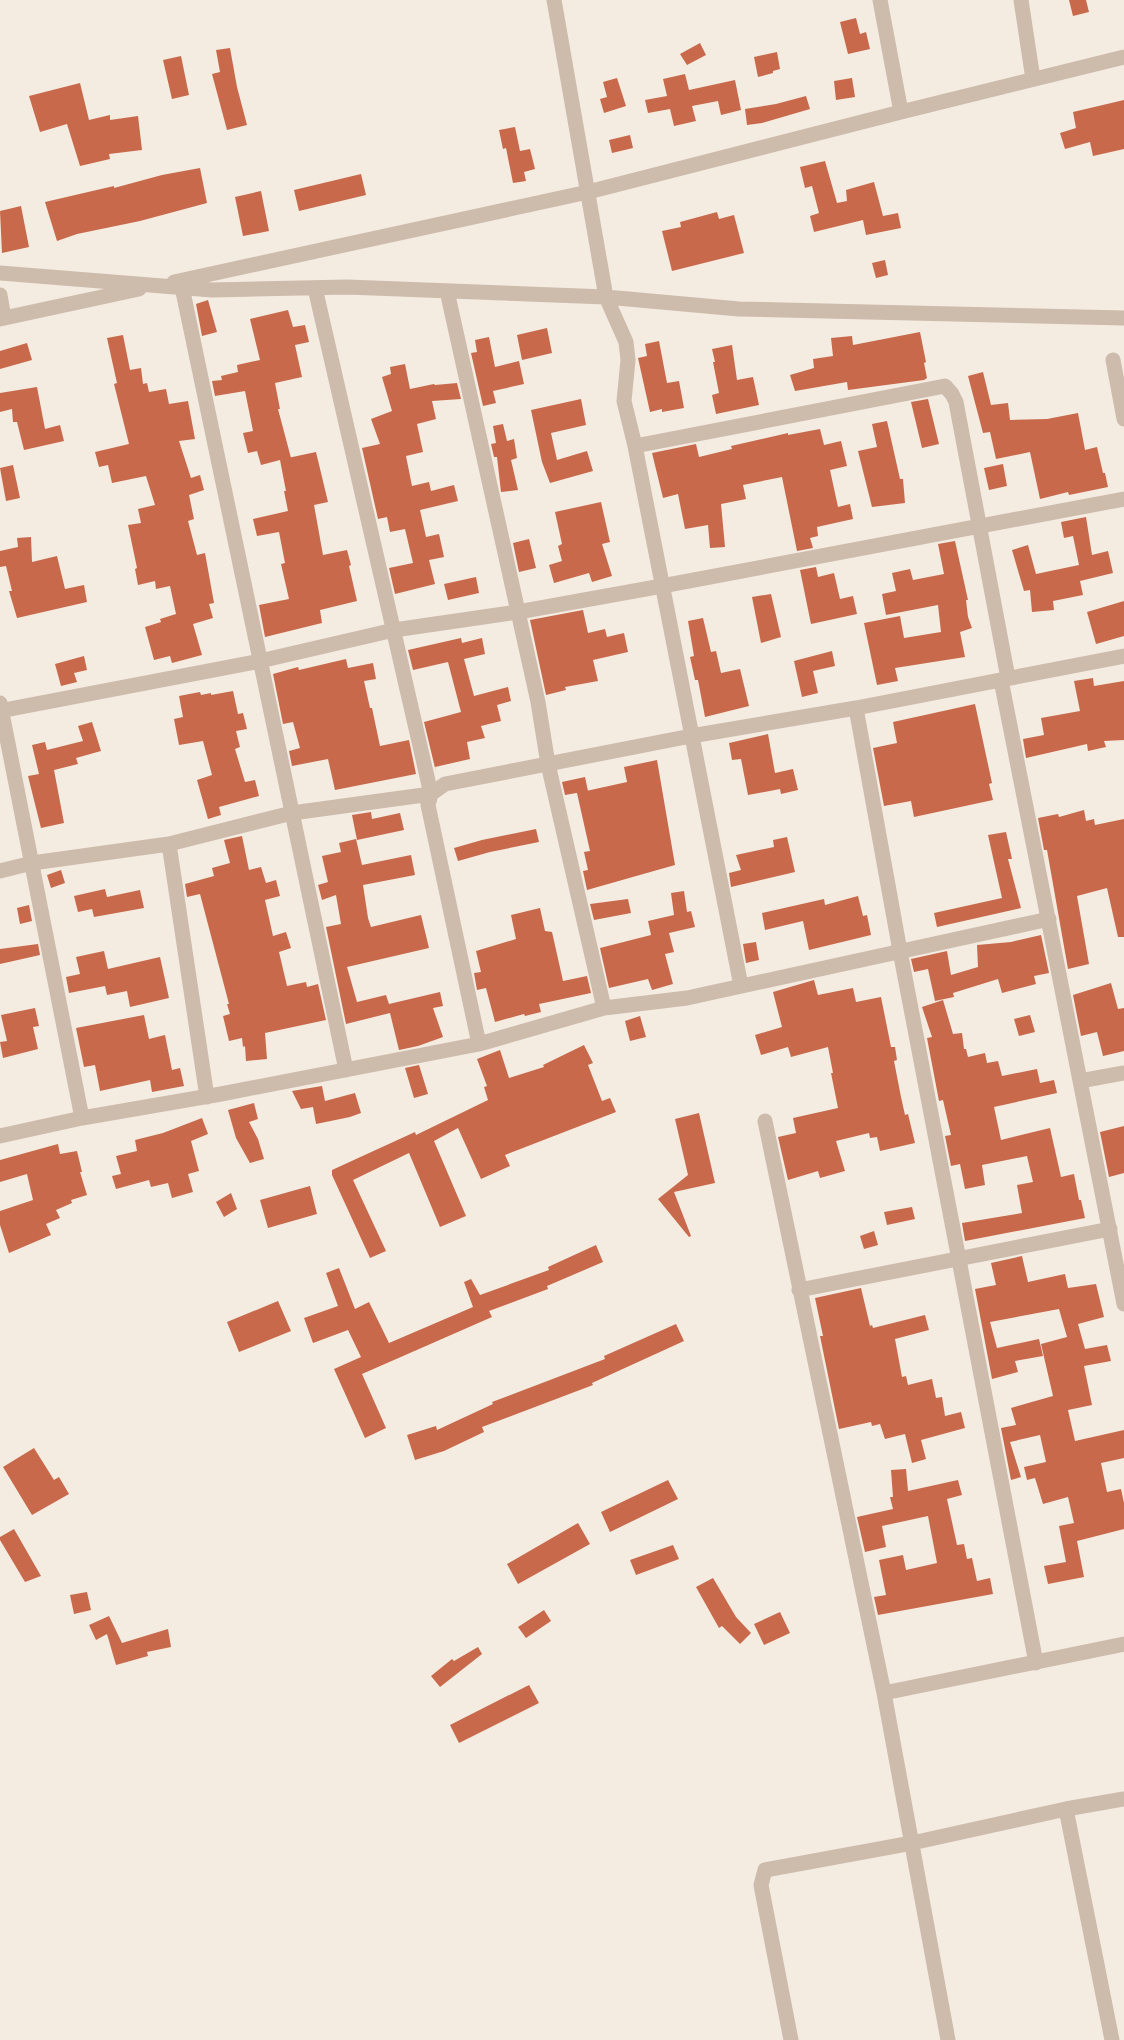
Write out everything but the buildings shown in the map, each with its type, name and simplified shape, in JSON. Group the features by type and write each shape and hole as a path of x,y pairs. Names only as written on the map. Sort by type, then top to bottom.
{"street":[{"path":"554,0 606,297 626,342 628,360 624,401 635,446 741,986"},
{"path":"880,0 901,112"},
{"path":"1021,0 1033,79"},
{"path":"0,295 2,318 588,192 1124,57"},
{"path":"0,273 212,290 347,287 606,297 739,309 1124,318"},
{"path":"182,288 346,1070"},
{"path":"315,288 431,794 428,805 479,1044"},
{"path":"447,291 538,702 548,764 604,1008"},
{"path":"1113,360 1124,419"},
{"path":"635,446 945,386 952,394 956,402 981,526 1004,679 1124,1304"},
{"path":"82,1118 1,708 260,661 394,630 518,612 1124,499"},
{"path":"0,871 32,864 169,844 292,813 431,794 446,784 1124,656"},
{"path":"856,708 1036,1663"},
{"path":"169,844 207,1097"},
{"path":"0,1136 82,1118 207,1097 479,1044 604,1008 687,998 1049,919"},
{"path":"1080,1081 1124,1073"},
{"path":"765,1121 884,1693 948,2040"},
{"path":"799,1290 1110,1229"},
{"path":"884,1693 1124,1644"},
{"path":"791,2040 761,1885 765,1870 912,1843 1066,1809 1124,1799"},
{"path":"1066,1809 1112,2040"}]}
